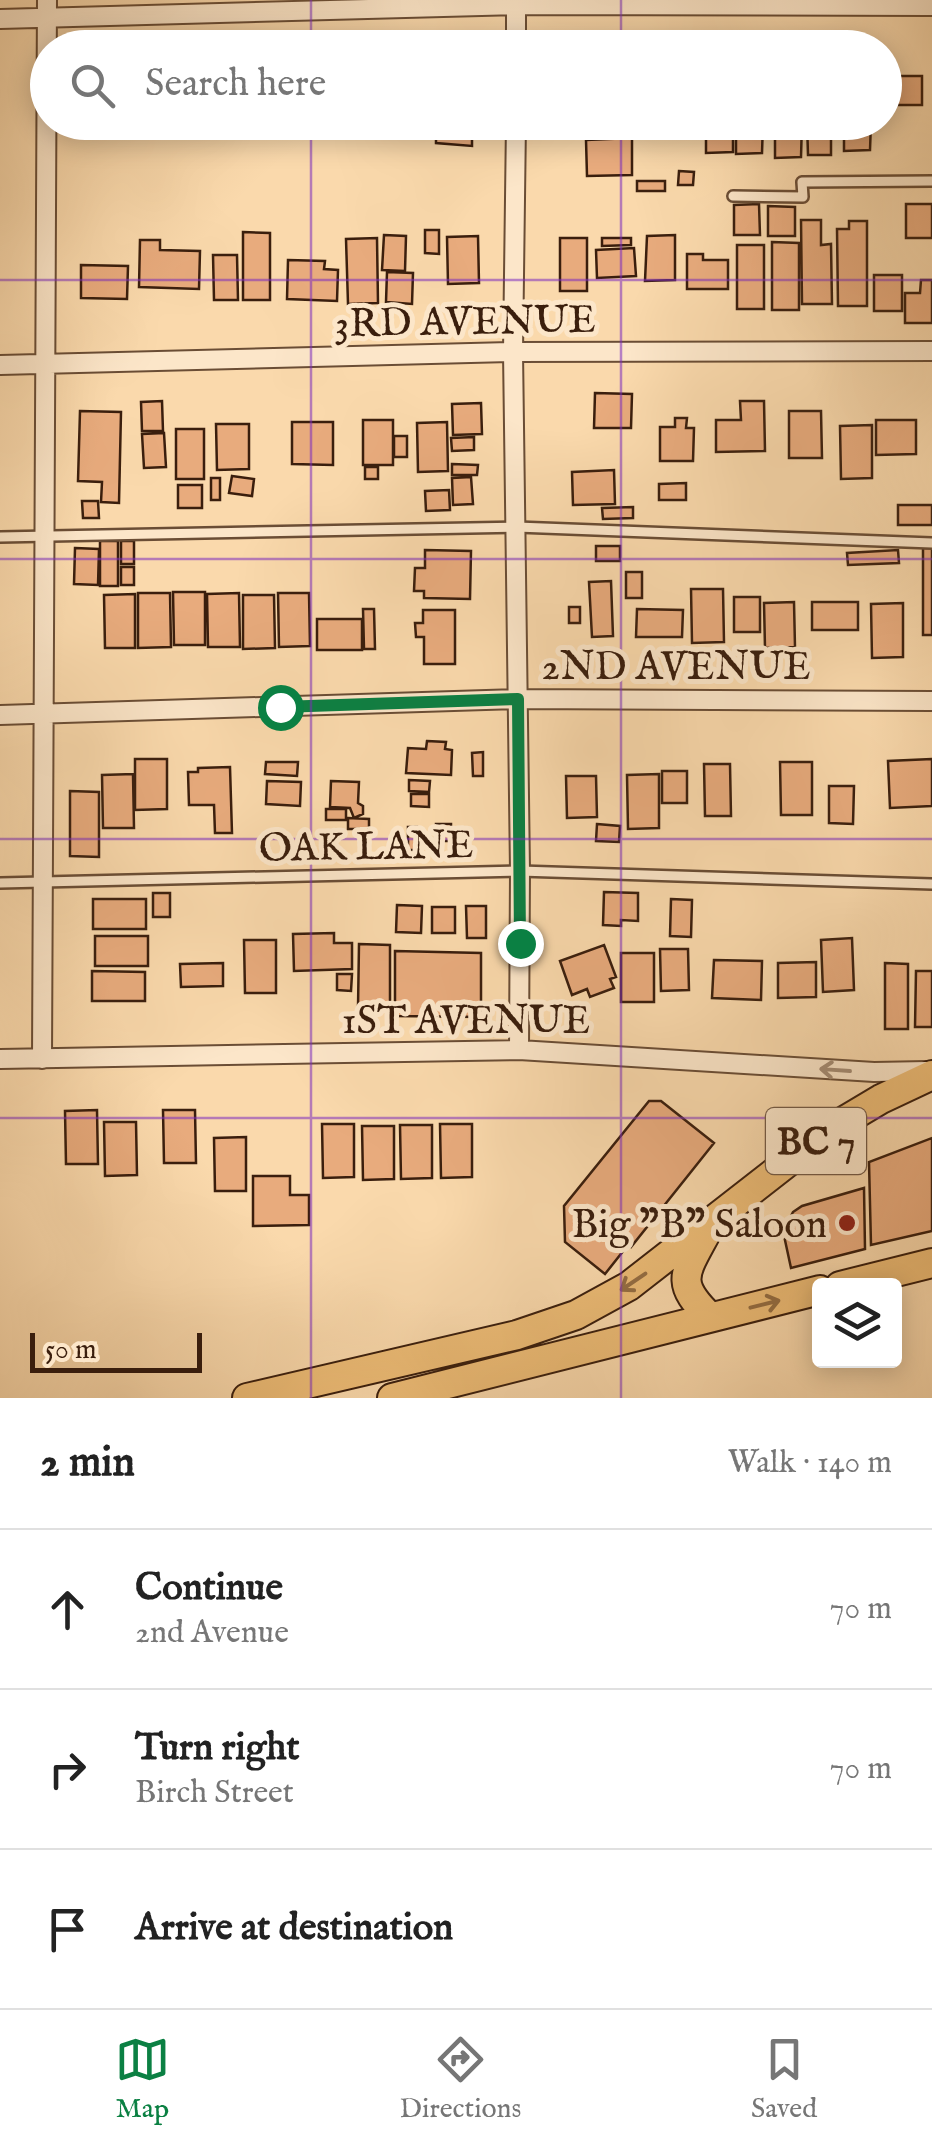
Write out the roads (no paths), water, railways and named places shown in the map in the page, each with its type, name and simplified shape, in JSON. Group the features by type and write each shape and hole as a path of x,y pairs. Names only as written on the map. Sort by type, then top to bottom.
{"main road":[{"name":"BC 7","path":"247,1398 517,1335 576,1315 628,1286 829,1130 932,1073"},
{"path":"710,1317 690,1298 684,1285 711,1224"},
{"path":"872,1278 932,1263"},
{"path":"392,1398 812,1292"}],"street":[{"path":"0,19 47,10 516,2 932,6"},
{"path":"516,2 516,30"},
{"path":"42,1059 46,140"},
{"path":"516,140 513,352 520,1050"},
{"name":"3RD AVENUE","path":"0,365 513,352 932,352"},
{"name":"2ND AVENUE","path":"0,714 518,699 932,702"},
{"name":"1ST AVENUE","path":"0,1058 520,1050 932,1073"}],"lane":[{"path":"733,196 803,197 802,182 932,181"},
{"path":"0,536 517,527 932,543"},
{"name":"OAK LANE","path":"0,884 520,872 932,884"}],"place":[{"name":"Big \"B\" Saloon","path":"847,1223"}]}
